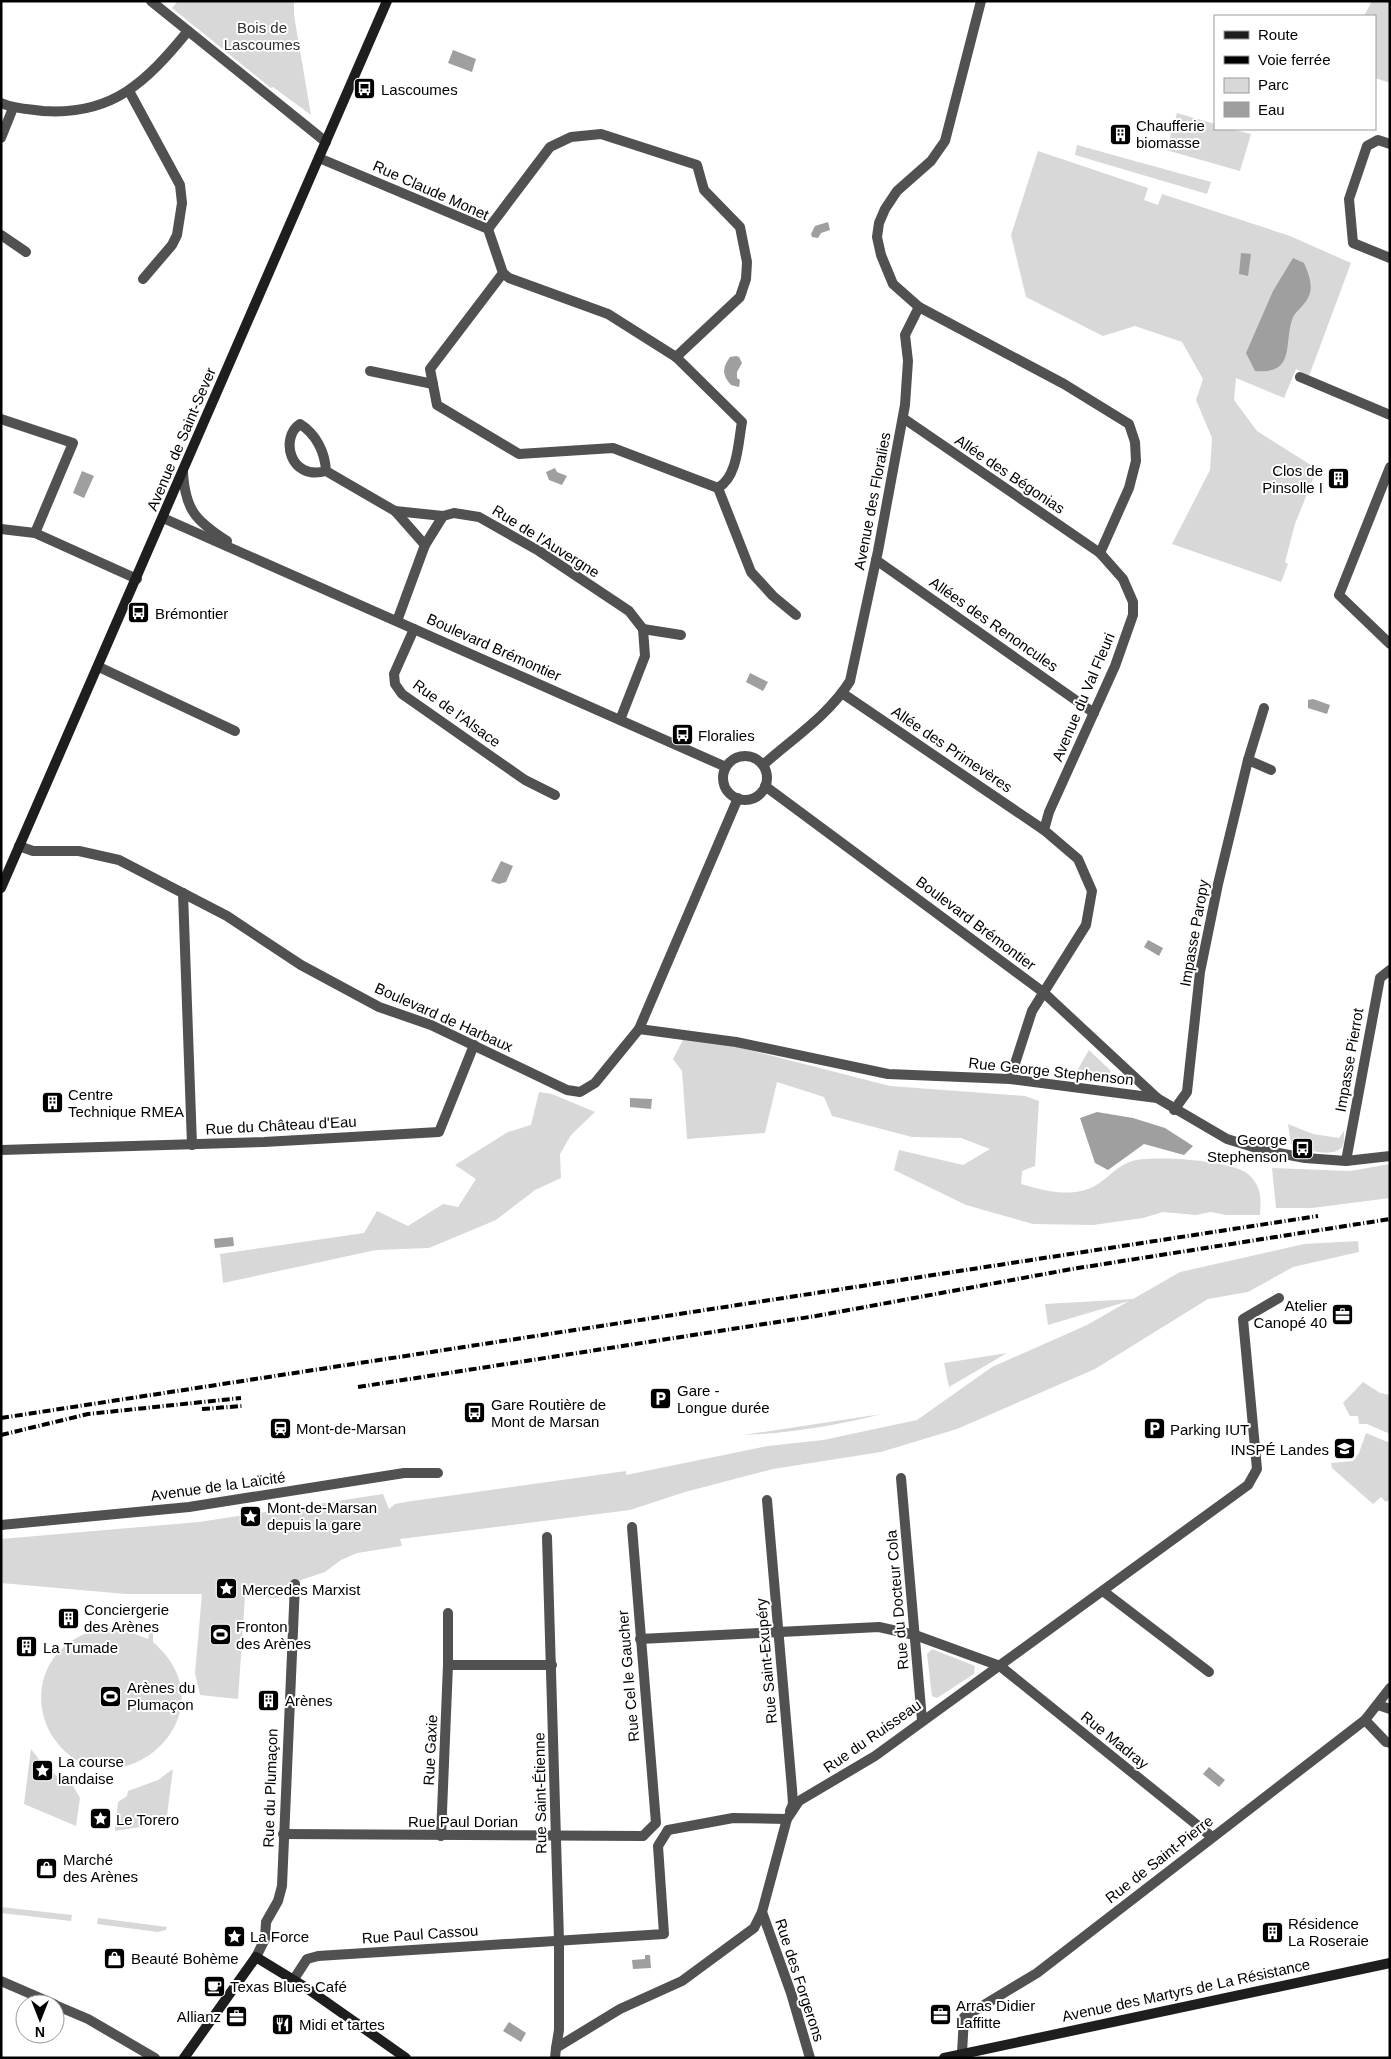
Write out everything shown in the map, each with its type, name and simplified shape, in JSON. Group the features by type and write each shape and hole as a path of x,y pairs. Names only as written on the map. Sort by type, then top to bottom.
{"main road":[{"name":"Avenue de Saint-Sever","path":"1,888 99,667 387,1"},
{"path":"184,2058 256,1957 294,1979 406,2058"},
{"name":"Avenue des Martyrs de La Résistance","path":"944,2058 988,2047 1390,1963"}],"street":[{"path":"151,1 326,142"},
{"path":"981,1 945,141 931,160 898,191 885,209 879,223 877,237 881,255 893,284 920,307 1064,384 1129,424 1136,442 1136,461 1129,488 1100,553"},
{"path":"1,103 13,108 59,112 90,107 129,92 157,68 188,31"},
{"path":"129,92 180,185 182,203 181,222 174,240 143,279"},
{"path":"1,138 13,108"},
{"path":"488,229 550,147 571,137 601,134 697,165 704,190 740,227 747,262 746,279 740,297 676,357"},
{"path":"1390,144 1378,140 1367,146 1349,199 1353,243 1390,258"},
{"name":"Rue Claude Monet","path":"319,158 488,229 502,273"},
{"path":"1,235 26,252"},
{"path":"718,488 724,484 736,462 742,422 676,357 608,314 518,282 502,273 430,369 437,405 519,454 613,448 718,488 751,572 773,596 796,615"},
{"name":"Avenue des Floralies","path":"763,764 842,694 850,682 903,418 908,361 905,335 920,307"},
{"path":"370,371 433,384"},
{"path":"1300,376 1390,415"},
{"name":"Allée des Bégonias","path":"903,418 1100,553"},
{"path":"1,420 73,443 35,534"},
{"path":"326,471 325,458 311,430 300,424 295,427 291,435 291,459 299,469 316,474 326,471 395,510 425,545"},
{"path":"1390,467 1339,595 1390,644"},
{"name":"Boulevard Brémontier","path":"183,472 186,500 192,511 222,538 249,556"},
{"name":"Rue de l'Auvergne","path":"395,510 443,516 454,513 466,514 494,524 630,611 643,629"},
{"path":"397,621 425,545 443,516"},
{"name":"Boulevard Brémontier","path":"163,518 726,767"},
{"path":"1,530 35,534 137,579"},
{"name":"Avenue du Val Fleuri","path":"1044,830 1049,812 1115,666 1133,615 1133,602 1123,579 1100,553"},
{"name":"Allées des Renoncules","path":"876,560 1094,713"},
{"name":"Rue de l'Alsace","path":"414,628 394,674 395,684 402,694 525,780 555,795"},
{"path":"620,720 645,656 643,629 681,635"},
{"path":"99,667 234,731"},
{"name":"Allée des Primevères","path":"842,694 1044,830"},
{"name":"Impasse Paropy","path":"1174,1110 1187,1092 1200,972 1218,884 1248,760 1264,708"},
{"path":"744,756 751,757 763,764 766,771 765,786 757,796 751,799 738,798 731,794 724,782 726,767 731,761 744,756"},
{"path":"1248,760 1271,770"},
{"name":"Boulevard Brémontier","path":"765,786 1043,992 1157,1098"},
{"name":"Boulevard de Harbaux","path":"19,846 33,851 79,851 120,860 227,916 301,965 379,1007 431,1025 567,1090 580,1092 595,1083 639,1029 738,798"},
{"path":"1010,1079 1032,1011 1086,925 1092,891 1078,859 1044,830"},
{"path":"184,893 192,1145"},
{"name":"Impasse Pierrot","path":"1346,1161 1380,978 1390,970"},
{"name":"Rue George Stephenson","path":"639,1029 736,1042 888,1074 1010,1079 1157,1098 1174,1110 1227,1139 1263,1150 1305,1158 1346,1161 1390,1156"},
{"name":"Rue du Château d'Eau","path":"1,1150 192,1145 439,1132 474,1045"},
{"name":"Rue du Ruisseau","path":"556,2053 620,2010 682,1981 754,1928 762,1912 787,1819 800,1801 875,1756 1248,1485 1257,1469 1243,1319 1279,1298"},
{"name":"Avenue de la Laïcité","path":"1,1525 189,1507 404,1473 438,1473"},
{"name":"Rue du Docteur Cola","path":"901,1478 922,1720"},
{"name":"Rue Saint-Exupéry","path":"767,1500 792,1804 787,1819"},
{"name":"Rue Cel le Gaucher","path":"632,1527 656,1822"},
{"name":"Rue Saint-Étienne","path":"547,1538 559,1940 559,2030 556,2053"},
{"name":"Rue du Plumaçon","path":"256,1957 265,1939 266,1922 280,1894 295,1584"},
{"path":"1102,1591 1209,1672"},
{"name":"Rue Gaxie","path":"441,1836 448,1665 448,1613"},
{"path":"640,1639 880,1627 915,1635 1000,1666"},
{"path":"448,1665 552,1665"},
{"name":"Rue Madray","path":"1000,1666 1212,1836"},
{"name":"Rue de Saint-Pierre","path":"962,2055 964,2017 1037,1973 1212,1836 1365,1720 1390,1688"},
{"path":"1378,1705 1390,1709"},
{"path":"1365,1720 1386,1742 1390,1743"},
{"path":"658,1846 643,1836 656,1822 668,1830 733,1818 787,1819"},
{"path":"559,1940 664,1934 658,1846 668,1830"},
{"name":"Rue Paul Dorian","path":"283,1834 643,1836"},
{"name":"Rue des Forgerons","path":"762,1912 791,1993 810,2058"},
{"name":"Rue Paul Cassou","path":"294,1979 307,1959 318,1956 559,1940"},
{"path":"1,1982 30,1994"},
{"path":"65,2009 88,2019 155,2058"}],"green space":[{"name":"Bois de Lascoumes","path":"178,1 294,1 294,15 311,115 273,87 271,88 172,8"},
{"path":"1372,1 1390,1 1390,83 1376,78 1376,15 1365,15"},
{"path":"1177,113 1214,124 1214,130 1235,130 1251,134 1240,171 1166,150"},
{"path":"1077,145 1211,182 1207,194 1075,155"},
{"path":"1038,151 1148,188 1144,200 1158,205 1162,194 1290,236 1351,263 1309,376 1296,369 1284,398 1236,378 1234,400 1257,431 1317,469 1295,524 1285,562 1288,564 1281,582 1172,544 1210,470 1212,438 1196,400 1203,379 1182,342 1135,326 1103,336 1026,297 1011,235"},
{"path":"686,1034 890,1086 1025,1096 1039,1101 1035,1166 1022,1171 1021,1184 1054,1192 1071,1192 1088,1189 1099,1184 1118,1168 1129,1162 1171,1159 1209,1162 1239,1169 1253,1179 1260,1193 1260,1215 1226,1215 1211,1212 1196,1215 1163,1212 1143,1218 1093,1225 1033,1224 966,1205 894,1170 899,1150 963,1165 990,1149 961,1138 912,1137 832,1116 824,1097 777,1082 765,1133 687,1139 682,1071 673,1059"},
{"path":"1089,1050 1111,1071 1105,1079 1074,1076"},
{"path":"539,1092 552,1094 595,1112 571,1135 560,1154 561,1178 535,1190 496,1220 429,1248 376,1250 223,1283 220,1254 364,1233 377,1211 408,1226 443,1204 458,1207 476,1179 455,1165 508,1132 531,1125"},
{"path":"1288,1124 1313,1134 1339,1138 1344,1131 1343,1145 1337,1151 1325,1153 1296,1146 1291,1144"},
{"path":"1390,1164 1390,1198 1312,1208 1276,1208 1272,1168 1350,1171"},
{"path":"1358,1241 1359,1252 1293,1267 1248,1292 1208,1299 1095,1369 957,1429 881,1452 773,1469 685,1492 630,1510 400,1539 402,1546 357,1553 341,1560 325,1572 277,1588 279,1598 245,1596 238,1699 200,1695 195,1673 202,1594 126,1594 1,1583 1,1539 199,1522 383,1494 389,1509 395,1504 412,1501 626,1471 626,1475 768,1446 823,1440 917,1420 992,1367 1087,1325 1129,1301 1048,1325 1045,1304 1133,1299 1180,1272 1304,1244"},
{"path":"1007,1353 949,1387 944,1363"},
{"path":"1363,1382 1380,1393 1390,1395 1390,1434 1367,1424 1359,1424 1358,1416 1350,1416 1343,1403"},
{"path":"882,1414 813,1428 743,1435"},
{"path":"1366,1433 1390,1443 1390,1499 1386,1502 1381,1497 1373,1504 1332,1468 1331,1463 1353,1461 1359,1453"},
{"name":"Arènes du Plumaçon","path":"108,1628 125,1630 148,1639 149,1633 153,1633 153,1642 176,1671 182,1701 174,1728 156,1750 131,1765 103,1769 75,1759 51,1734 44,1719 41,1695 46,1672 63,1647 88,1632"},
{"path":"932,1649 975,1666 974,1674 937,1698 932,1696 927,1654"},
{"path":"31,1749 45,1767 58,1777 72,1784 80,1798 76,1826 24,1804"},
{"path":"173,1769 166,1823 115,1831 118,1802 127,1796 128,1791 158,1780"},
{"path":"1,1907 72,1915 71,1921 1,1913"},
{"path":"98,1918 167,1927 166,1930 158,1932 97,1924"}],"water":[{"path":"453,50 476,59 472,72 448,63"},
{"path":"828,222 830,230 821,233 818,238 812,237 811,234 815,226"},
{"path":"1241,253 1251,254 1248,276 1239,274"},
{"path":"1293,258 1304,263 1311,285 1309,295 1293,317 1283,362 1277,368 1268,371 1255,371 1246,353 1273,291"},
{"path":"730,357 739,357 742,363 737,372 737,378 740,380 739,387 731,385 724,371"},
{"path":"555,468 557,472 567,476 562,485 549,480 546,472"},
{"path":"82,471 94,476 84,498 73,493"},
{"path":"750,673 768,682 763,691 746,682"},
{"path":"1313,699 1330,705 1327,714 1308,708 1308,700"},
{"path":"501,861 513,866 506,882 499,884 491,881"},
{"path":"1148,940 1163,948 1159,956 1144,947"},
{"path":"630,1098 652,1099 651,1109 630,1107"},
{"path":"1097,1112 1133,1118 1165,1128 1193,1146 1184,1155 1144,1144 1108,1170 1095,1163 1080,1118"},
{"path":"233,1237 234,1246 215,1248 214,1239"},
{"path":"1209,1767 1225,1780 1219,1787 1203,1774"},
{"path":"645,1955 650,1955 651,1968 633,1969 632,1960 645,1959"},
{"path":"509,2022 526,2033 521,2042 503,2031"}],"railway":[{"path":"1,1418 1318,1216"},
{"path":"358,1387 816,1316 1072,1269 1390,1219"},
{"path":"1,1435 88,1414 241,1398"},
{"path":"202,1409 242,1406"}],"place":[{"name":"Lascoumes","path":"365,89"},
{"name":"Chaufferie biomasse","path":"1120,134"},
{"name":"Clos de Pinsolle I","path":"1339,479"},
{"name":"Brémontier","path":"139,613"},
{"name":"Floralies","path":"682,735"},
{"name":"Centre Technique RMEA","path":"52,1103"},
{"name":"George Stephenson","path":"1303,1148"},
{"name":"Atelier Canopé 40","path":"1343,1314"},
{"name":"Gare - Longue durée","path":"661,1399"},
{"name":"Gare Routière de Mont de Marsan","path":"475,1413"},
{"name":"Mont-de-Marsan","path":"280,1428"},
{"name":"Parking IUT","path":"1154,1429"},
{"name":"INSPÉ Landes","path":"1345,1449"},
{"name":"Mont-de-Marsan depuis la gare","path":"251,1516"},
{"name":"Mercedes Marxist","path":"226,1589"},
{"name":"Conciergerie des Arènes","path":"68,1618"},
{"name":"Fronton des Arènes","path":"220,1635"},
{"name":"La Tumade","path":"27,1647"},
{"name":"Arènes du Plumaçon","path":"111,1696"},
{"name":"Arènes","path":"269,1700"},
{"name":"La course landaise","path":"42,1770"},
{"name":"Le Torero","path":"100,1819"},
{"name":"Marché des Arènes","path":"47,1868"},
{"name":"Résidence La Roseraie","path":"1272,1932"},
{"name":"La Force","path":"234,1936"},
{"name":"Beauté Bohème","path":"115,1958"},
{"name":"Texas Blues Café","path":"214,1986"},
{"name":"Arras Didier Laffitte","path":"940,2014"},
{"name":"Allianz","path":"237,2016"},
{"name":"Midi et tartes","path":"283,2024"}]}
